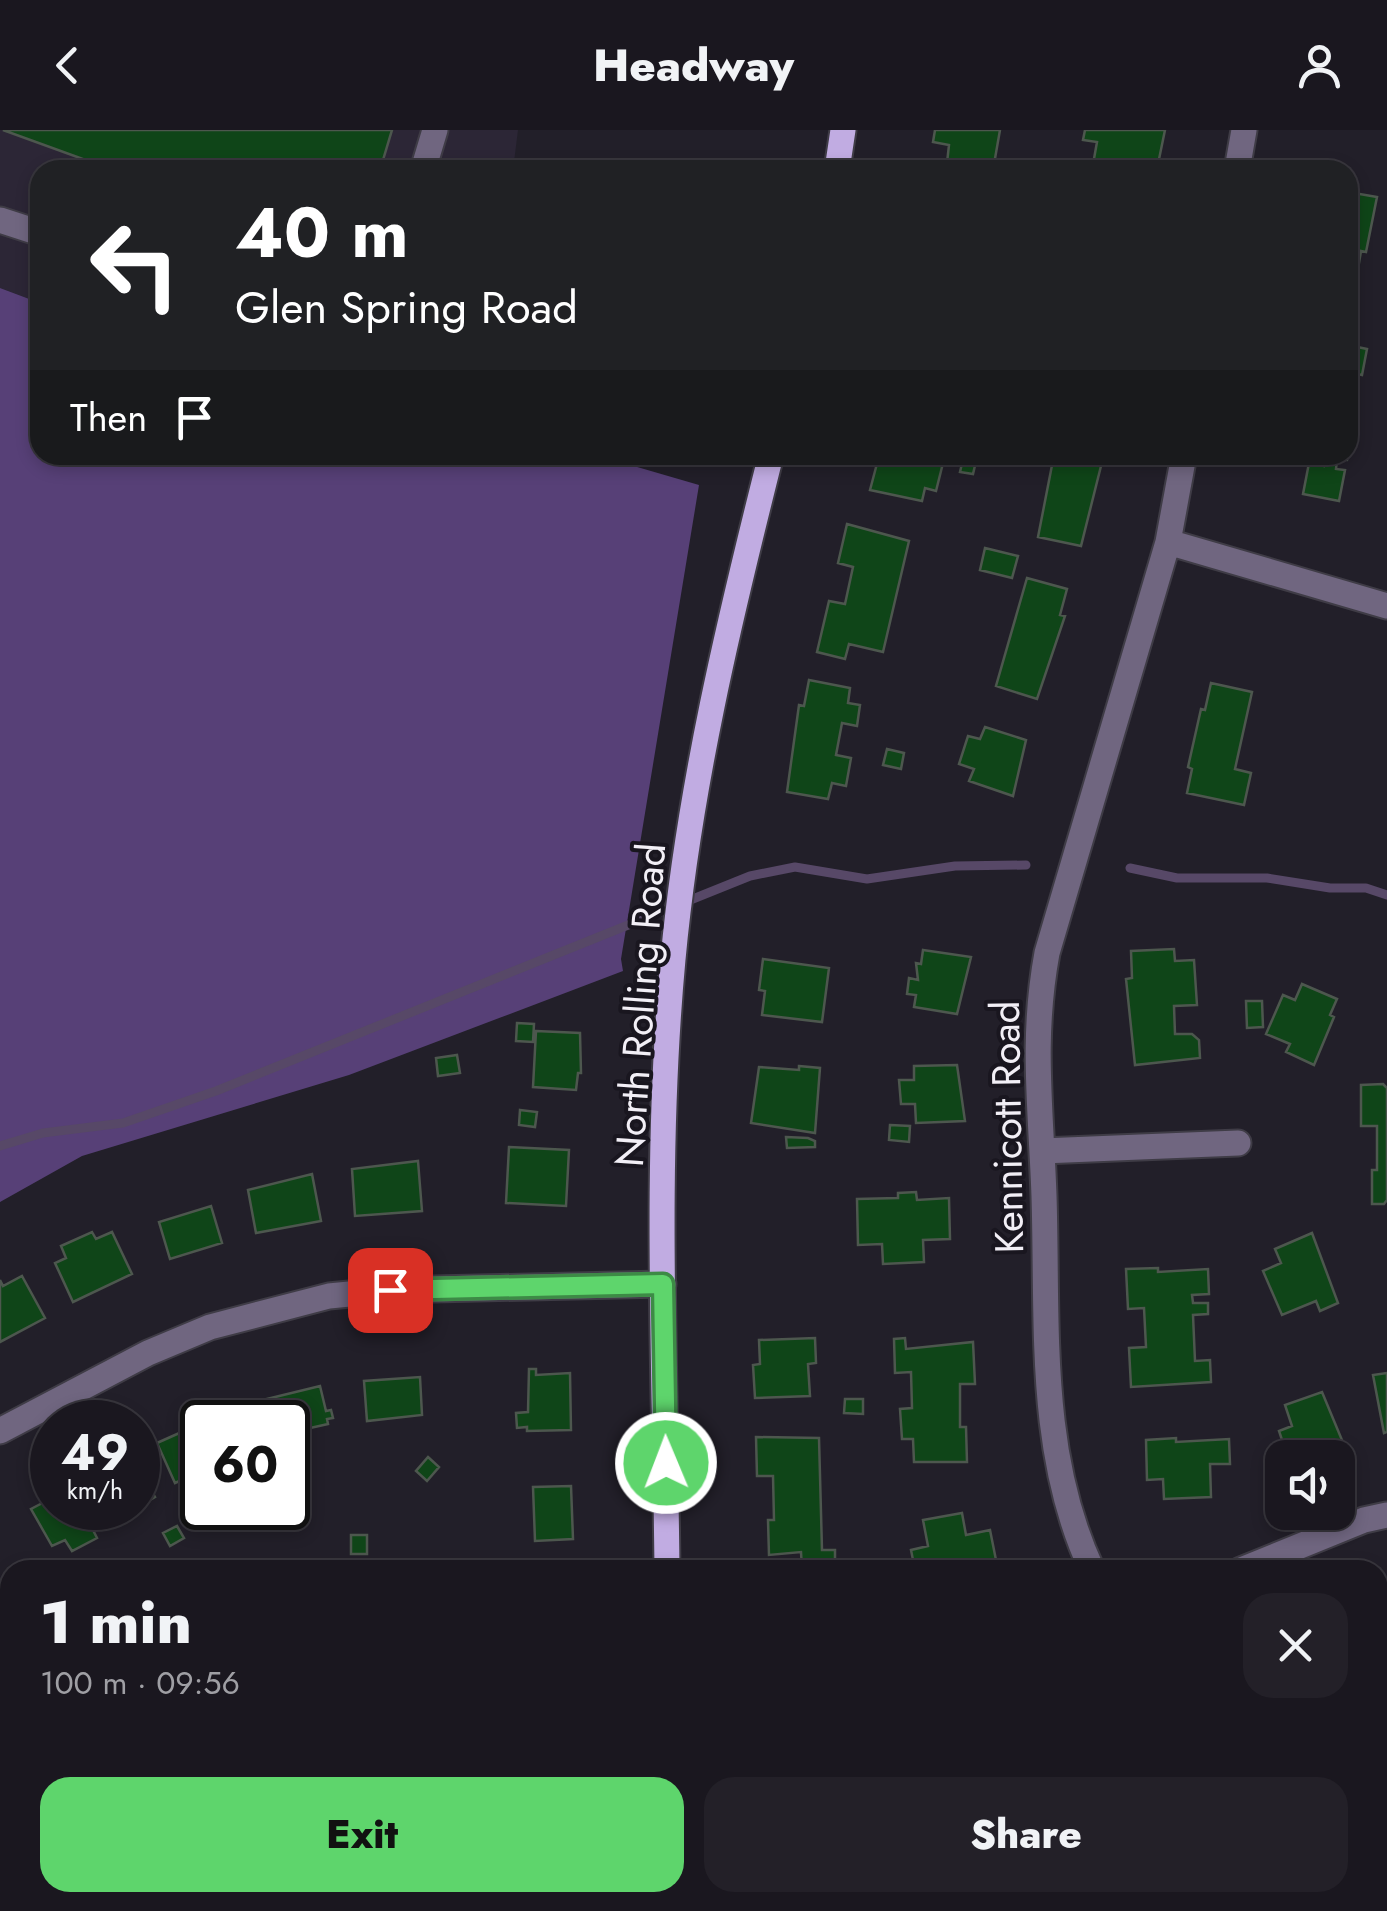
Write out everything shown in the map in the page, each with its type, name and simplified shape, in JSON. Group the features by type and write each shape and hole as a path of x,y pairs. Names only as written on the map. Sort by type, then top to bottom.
{"main road":[{"path":"838,160 842,130"},
{"name":"North Rolling Road","path":"668,1560 663,1284 665,1077 675,940 720,666 769,465"}],"street":[{"path":"426,160 435,130"},
{"path":"1238,160 1244,130"},
{"path":"0,220 30,230"},
{"name":"Kennicott Road","path":"1088,1560 1062,1489 1051,1438 1042,1151 1035,1063 1037,1009 1048,953 1168,542 1182,465"},
{"path":"1168,542 1387,606"},
{"path":"1042,1151 1238,1142"},
{"path":"0,1432 148,1353 210,1327 329,1296 390,1290 663,1284"},
{"path":"1266,1560 1364,1520 1387,1515"}],"shaded area":[{"path":"0,130 518,130 514,160 30,160 30,299 0,288"},
{"path":"0,288 30,299 30,465 630,465 699,485 621,959 623,971 349,1075 82,1156 0,1202"}],"building":[{"path":"3,130 392,130 383,160 86,160"},
{"path":"935,130 1000,130 995,160 947,160 949,145 933,142"},
{"path":"1085,130 1165,130 1159,160 1094,160 1097,142 1083,140"},
{"path":"1358,194 1377,197 1366,252 1361,251 1359,263"},
{"path":"1358,347 1367,349 1362,375 1358,374"},
{"path":"877,465 942,465 936,491 925,488 922,501 870,490"},
{"path":"962,465 975,465 973,474 960,472"},
{"path":"1052,465 1101,465 1081,546 1038,537"},
{"path":"1309,465 1336,465 1336,469 1345,470 1339,501 1303,494"},
{"path":"847,524 909,541 883,652 849,644 845,659 817,652 829,601 845,604 853,567 838,563"},
{"path":"985,548 1018,556 1012,578 980,570"},
{"path":"1027,578 1067,589 1060,615 1065,616 1037,699 996,686"},
{"path":"809,680 850,688 848,703 860,705 857,726 842,723 836,755 851,758 846,786 832,783 828,799 787,792 799,705 804,706"},
{"path":"1211,683 1252,692 1235,769 1251,773 1244,805 1187,793 1192,769 1188,767"},
{"path":"985,727 1026,740 1013,796 969,781 974,769 959,764 968,736 980,739"},
{"path":"887,749 904,753 901,769 883,765"},
{"path":"1174,949 1175,961 1194,960 1197,1005 1174,1006 1175,1034 1192,1034 1199,1040 1200,1058 1135,1065 1126,979 1132,978 1131,951"},
{"path":"923,950 971,957 957,1014 914,1007 916,995 907,994 909,978 918,980 916,963 921,964"},
{"path":"763,959 829,968 822,1022 762,1015 765,991 759,990"},
{"path":"1302,984 1337,999 1330,1015 1334,1017 1314,1065 1286,1052 1290,1044 1266,1034 1283,995 1295,1000"},
{"path":"1246,1001 1262,1001 1263,1027 1247,1028"},
{"path":"517,1023 534,1024 533,1042 516,1041"},
{"path":"536,1031 580,1033 581,1073 576,1090 533,1087"},
{"path":"457,1055 460,1073 438,1076 436,1058"},
{"path":"957,1065 965,1121 916,1123 915,1104 901,1104 899,1080 914,1080 914,1066"},
{"path":"799,1066 820,1068 815,1133 751,1123 759,1067 799,1070"},
{"path":"1383,1084 1387,1088 1387,1200 1384,1204 1372,1204 1377,1126 1361,1126 1361,1085"},
{"path":"520,1110 537,1112 535,1127 519,1125"},
{"path":"890,1125 910,1126 909,1142 889,1140"},
{"path":"786,1137 808,1138 815,1141 815,1147 787,1148"},
{"path":"509,1147 569,1150 566,1206 506,1203"},
{"path":"418,1161 422,1211 355,1216 352,1169"},
{"path":"312,1174 321,1221 256,1233 248,1190"},
{"path":"916,1192 917,1200 949,1198 950,1239 923,1240 924,1262 883,1264 882,1244 858,1245 857,1199 898,1198 898,1193"},
{"path":"211,1206 222,1243 170,1259 159,1222"},
{"path":"92,1232 96,1239 112,1232 132,1274 73,1302 55,1263 66,1258 61,1246"},
{"path":"1312,1233 1338,1303 1320,1311 1316,1301 1282,1315 1263,1271 1281,1263 1275,1249"},
{"path":"1158,1268 1158,1272 1208,1269 1209,1294 1192,1295 1193,1303 1208,1303 1208,1314 1193,1315 1195,1361 1210,1360 1211,1382 1131,1387 1129,1348 1146,1347 1144,1308 1128,1309 1126,1269"},
{"path":"22,1276 45,1318 0,1342 0,1280 3,1286"},
{"path":"815,1338 816,1363 808,1364 810,1396 755,1398 753,1365 760,1364 759,1340"},
{"path":"905,1338 906,1349 973,1342 975,1384 960,1384 960,1427 966,1427 967,1462 914,1462 913,1439 902,1439 900,1409 912,1408 911,1372 895,1373 894,1339"},
{"path":"529,1369 536,1369 536,1375 570,1373 571,1430 517,1428 516,1413 528,1412"},
{"path":"1387,1373 1387,1432 1384,1433 1373,1375"},
{"path":"420,1377 422,1415 367,1421 364,1381"},
{"path":"320,1386 326,1411 331,1410 333,1418 327,1419 328,1424 310,1428 310,1400 267,1399"},
{"path":"1322,1392 1342,1440 1282,1440 1279,1431 1292,1426 1285,1405"},
{"path":"845,1399 863,1399 863,1414 844,1413"},
{"path":"180,1433 180,1481 175,1483 160,1450 160,1442"},
{"path":"756,1437 819,1438 822,1550 835,1550 835,1560 801,1560 801,1552 769,1555 768,1520 774,1520 773,1476 757,1476"},
{"path":"1176,1438 1176,1442 1229,1439 1230,1464 1210,1464 1211,1497 1164,1499 1163,1479 1147,1480 1146,1440"},
{"path":"428,1457 439,1467 427,1481 416,1471"},
{"path":"571,1486 573,1539 535,1541 533,1487"},
{"path":"962,1513 966,1535 990,1530 996,1560 913,1560 911,1550 928,1546 923,1520"},
{"path":"177,1526 184,1538 170,1546 163,1533"},
{"path":"43,1530 93,1530 97,1538 72,1551 65,1540 52,1546"},
{"path":"351,1535 367,1535 367,1554 351,1554"}],"waterway":[{"path":"0,1146 43,1133 123,1123 216,1091 750,876 795,867 867,879 955,866 1026,865"},
{"path":"1130,868 1177,878 1267,878 1330,888 1366,888 1387,895"}],"route":[{"path":"390,1290 663,1284 666,1463"}]}
